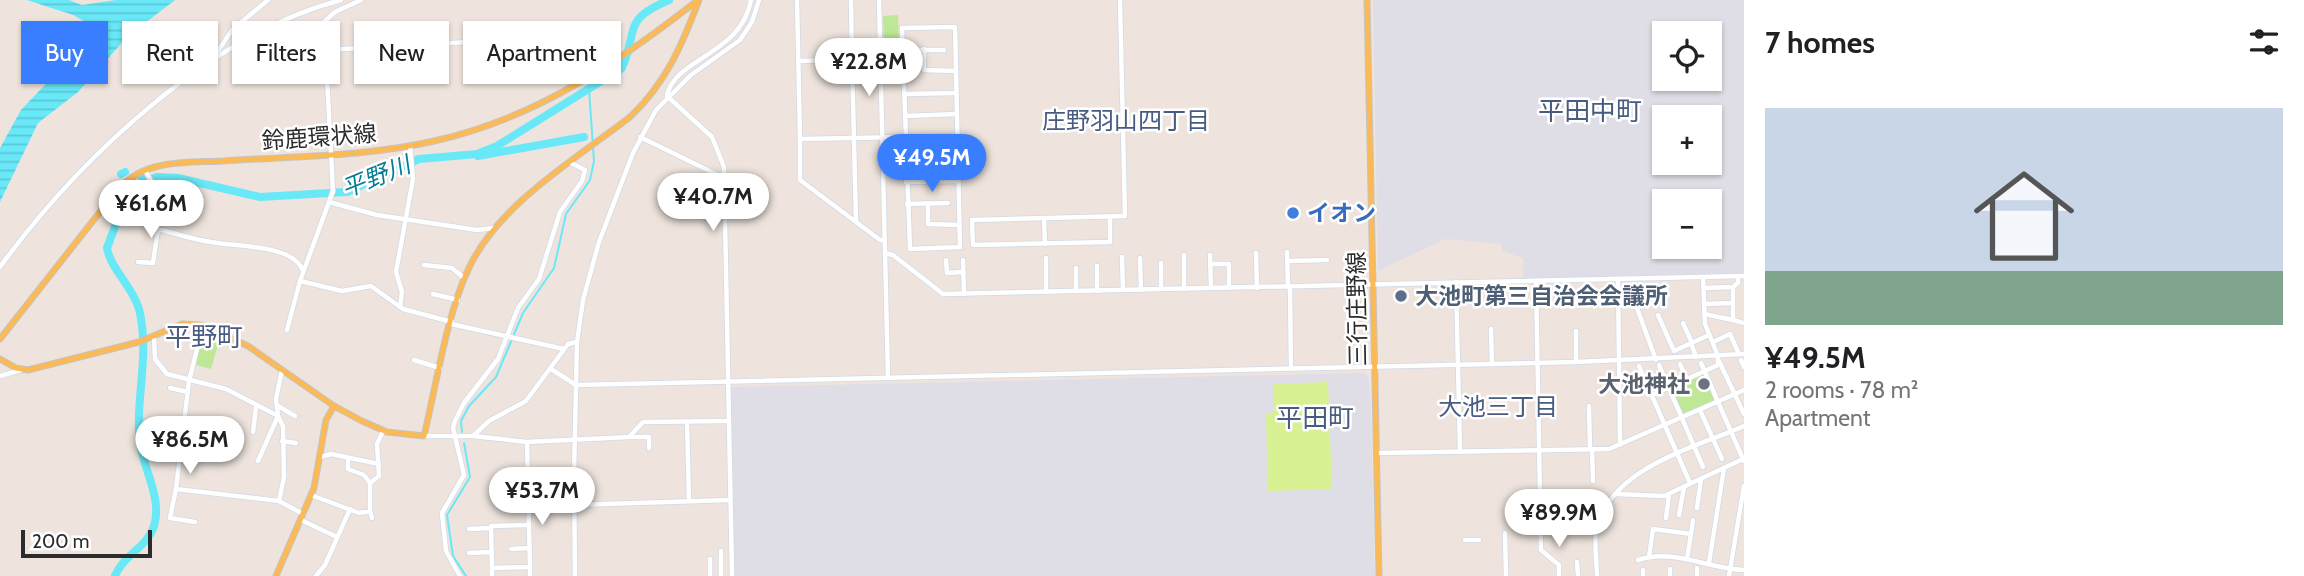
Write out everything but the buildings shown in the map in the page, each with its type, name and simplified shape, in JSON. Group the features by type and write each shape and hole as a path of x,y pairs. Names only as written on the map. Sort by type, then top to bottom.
{"main road":[{"name":"鈴鹿環状線","path":"0,339 118,189 146,173 175,164 331,154 410,146 456,136 553,99 609,66 698,0"},
{"name":"鈴鹿環状線","path":"424,436 464,278 494,228 641,106 679,54 698,0"},
{"name":"三行庄野線","path":"1367,0 1379,576"},
{"path":"685,10 690,23"},
{"path":"0,359 21,369 147,339 182,324 203,325 248,346 334,406 383,430 424,436"},
{"path":"276,576 311,495 326,420 334,406"}],"street":[{"path":"218,51 232,30 268,0"},
{"path":"218,58 272,27 341,0"},
{"path":"326,21 326,18 361,0"},
{"path":"575,576 577,342 583,300 598,242 640,137 678,78 733,38 742,26 751,0"},
{"path":"667,96 740,40 752,22 759,0"},
{"path":"797,0 800,180 884,240"},
{"path":"851,0 856,221"},
{"path":"879,0 888,378"},
{"path":"1110,217 1110,242 973,246 972,220 1125,216 1119,0"},
{"path":"955,27 960,247 910,249 903,58 902,28 955,27"},
{"path":"340,49 463,42"},
{"path":"903,50 944,50"},
{"path":"924,50 924,70 956,71"},
{"path":"798,61 903,58"},
{"path":"0,267 60,192 91,160 136,120 183,84"},
{"path":"287,330 300,281 333,191 328,84"},
{"path":"904,94 956,93"},
{"path":"667,96 712,137 724,163 732,576"},
{"path":"905,116 957,114"},
{"path":"800,139 957,136"},
{"path":"640,137 724,178"},
{"path":"400,307 402,292 396,272 413,166 410,146"},
{"path":"906,160 958,159"},
{"path":"460,576 449,560 442,513 464,475 453,428 460,409 498,359 520,304 544,270 560,212 582,181 585,170 571,163"},
{"path":"146,173 159,196 183,200"},
{"path":"906,181 958,181"},
{"path":"138,262 153,263 158,229 153,217 159,196"},
{"path":"329,200 405,219 477,230 494,228"},
{"path":"928,203 928,223 959,225"},
{"path":"907,204 948,203"},
{"path":"1044,218 1045,244"},
{"path":"158,229 215,243 265,248 295,259 303,272"},
{"path":"1287,252 1291,369"},
{"path":"885,253 893,255 943,294 1741,276 1733,287 1704,288"},
{"path":"1210,254 1211,288"},
{"path":"1256,254 1257,288"},
{"path":"1184,255 1184,289"},
{"path":"1122,257 1123,290"},
{"path":"1046,258 1046,292"},
{"path":"1140,258 1141,290"},
{"path":"946,260 947,273 964,272"},
{"path":"963,260 964,294"},
{"path":"1287,261 1327,260"},
{"path":"1161,263 1161,289"},
{"path":"424,264 452,268 464,278"},
{"path":"1210,264 1229,264 1229,288"},
{"path":"1097,266 1097,291"},
{"path":"1076,268 1076,292"},
{"path":"1703,277 1704,314 1709,335 1744,414"},
{"path":"1618,279 1620,445"},
{"path":"300,281 342,290 370,286 400,307 452,323 564,349"},
{"path":"1536,281 1541,550 1559,565 1559,576"},
{"path":"1456,282 1460,452"},
{"path":"1733,287 1733,320"},
{"path":"433,294 457,300"},
{"path":"1617,296 1637,308 1657,362 1703,467"},
{"path":"1704,304 1733,303"},
{"path":"1704,314 1744,323"},
{"path":"1658,315 1674,351 1709,335"},
{"path":"1684,323 1696,357"},
{"path":"195,522 170,518 189,381 203,325"},
{"path":"1491,329 1492,364"},
{"path":"1576,331 1576,362"},
{"path":"1712,342 1730,334 1744,366"},
{"path":"147,339 155,359 167,374 226,389 256,407 278,416 283,426 284,477 279,501"},
{"path":"473,436 489,421 526,401 568,344 577,342"},
{"path":"551,369 576,385 1657,362 1696,357 1718,359 1741,356"},
{"path":"1652,395 1704,371 1718,359"},
{"path":"414,360 441,368"},
{"path":"1680,363 1687,379"},
{"path":"1616,494 1670,493 1743,460 1701,363"},
{"path":"1639,366 1690,483"},
{"path":"0,376 21,369"},
{"path":"258,461 278,416 276,399 282,370"},
{"path":"170,388 188,391"},
{"path":"1377,453 1591,449 1620,445 1744,390"},
{"path":"1589,406 1593,481"},
{"path":"253,432 256,407"},
{"path":"278,407 295,416"},
{"path":"1700,410 1722,459"},
{"path":"629,438 643,422 728,421"},
{"path":"687,422 689,501"},
{"path":"1597,576 1596,532 1616,494 1632,476 1744,426"},
{"path":"370,483 379,476 377,444 383,430"},
{"path":"424,436 473,436 527,442 649,437 649,448"},
{"path":"282,441 296,443"},
{"path":"527,442 530,576"},
{"path":"320,457 330,454 379,464"},
{"path":"348,458 348,469 364,475 370,483 372,518"},
{"path":"1709,563 1724,468"},
{"path":"1697,508 1702,478"},
{"path":"1679,515 1684,486"},
{"path":"1729,576 1744,486"},
{"path":"176,489 279,501 337,537"},
{"path":"1665,518 1670,493"},
{"path":"311,495 359,513 370,511"},
{"path":"574,505 730,500"},
{"path":"316,576 325,565 350,509"},
{"path":"1541,520 1601,518"},
{"path":"1688,559 1693,520"},
{"path":"469,529 529,525"},
{"path":"491,528 492,576"},
{"path":"1648,557 1653,529 1691,534"},
{"path":"1505,533 1506,576"},
{"path":"1465,540 1479,540"},
{"path":"511,549 530,548"},
{"path":"721,551 721,576"},
{"path":"469,553 492,552"},
{"path":"1638,560 1657,554 1744,570"},
{"path":"710,559 710,576"},
{"path":"1577,562 1578,576"},
{"path":"492,568 530,567"},
{"path":"1697,568 1697,576"},
{"path":"1670,569 1670,576"}],"shaded area":[{"path":"1373,0 1744,0 1744,274 1523,279 1523,258 1502,251 1501,244 1445,239 1378,271"},
{"path":"1364,373 1369,378 1371,412 1375,576 735,576 730,387"}],"green space":[{"path":"898,15 899,46 884,46 883,16"},
{"path":"203,327 221,334 211,369 193,364 201,347"},
{"path":"1703,373 1716,400 1684,414 1671,388"},
{"path":"1328,382 1332,489 1268,491 1266,414 1274,413 1273,384"}],"water":[{"path":"27,0 69,0 82,5 116,0 175,0 148,21 122,21 122,43 108,58 108,21 84,21"},
{"path":"46,84 85,84 38,123 0,202 0,148 21,110"}],"waterway":[{"name":"平野川","path":"142,178 146,181 157,177 178,178 260,197 347,192 419,159 477,154 497,146 622,68 638,20 644,13 669,0"},
{"path":"462,432 461,421 469,406 496,377 523,313 554,268 566,214 590,180 594,161 589,89"},
{"path":"478,156 584,137"},
{"name":"平野川","path":"121,174 125,172"},
{"name":"平野川","path":"115,576 123,562 151,534 156,516 155,497 143,458 139,431 143,363 139,309 112,263 107,248 126,197 146,181"},
{"path":"464,443 470,477 447,515 453,556 466,576"}],"place":[{"name":"イオン","path":"1293,213"},
{"name":"大池町第三自治会会議所","path":"1401,296"},
{"name":"大池神社","path":"1704,384"}],"district":[{"name":"平田中町","path":"1590,111"},
{"name":"庄野羽山四丁目","path":"1126,121"},
{"name":"平野町","path":"204,337"},
{"name":"大池三丁目","path":"1498,407"},
{"name":"平田町","path":"1315,418"}]}
